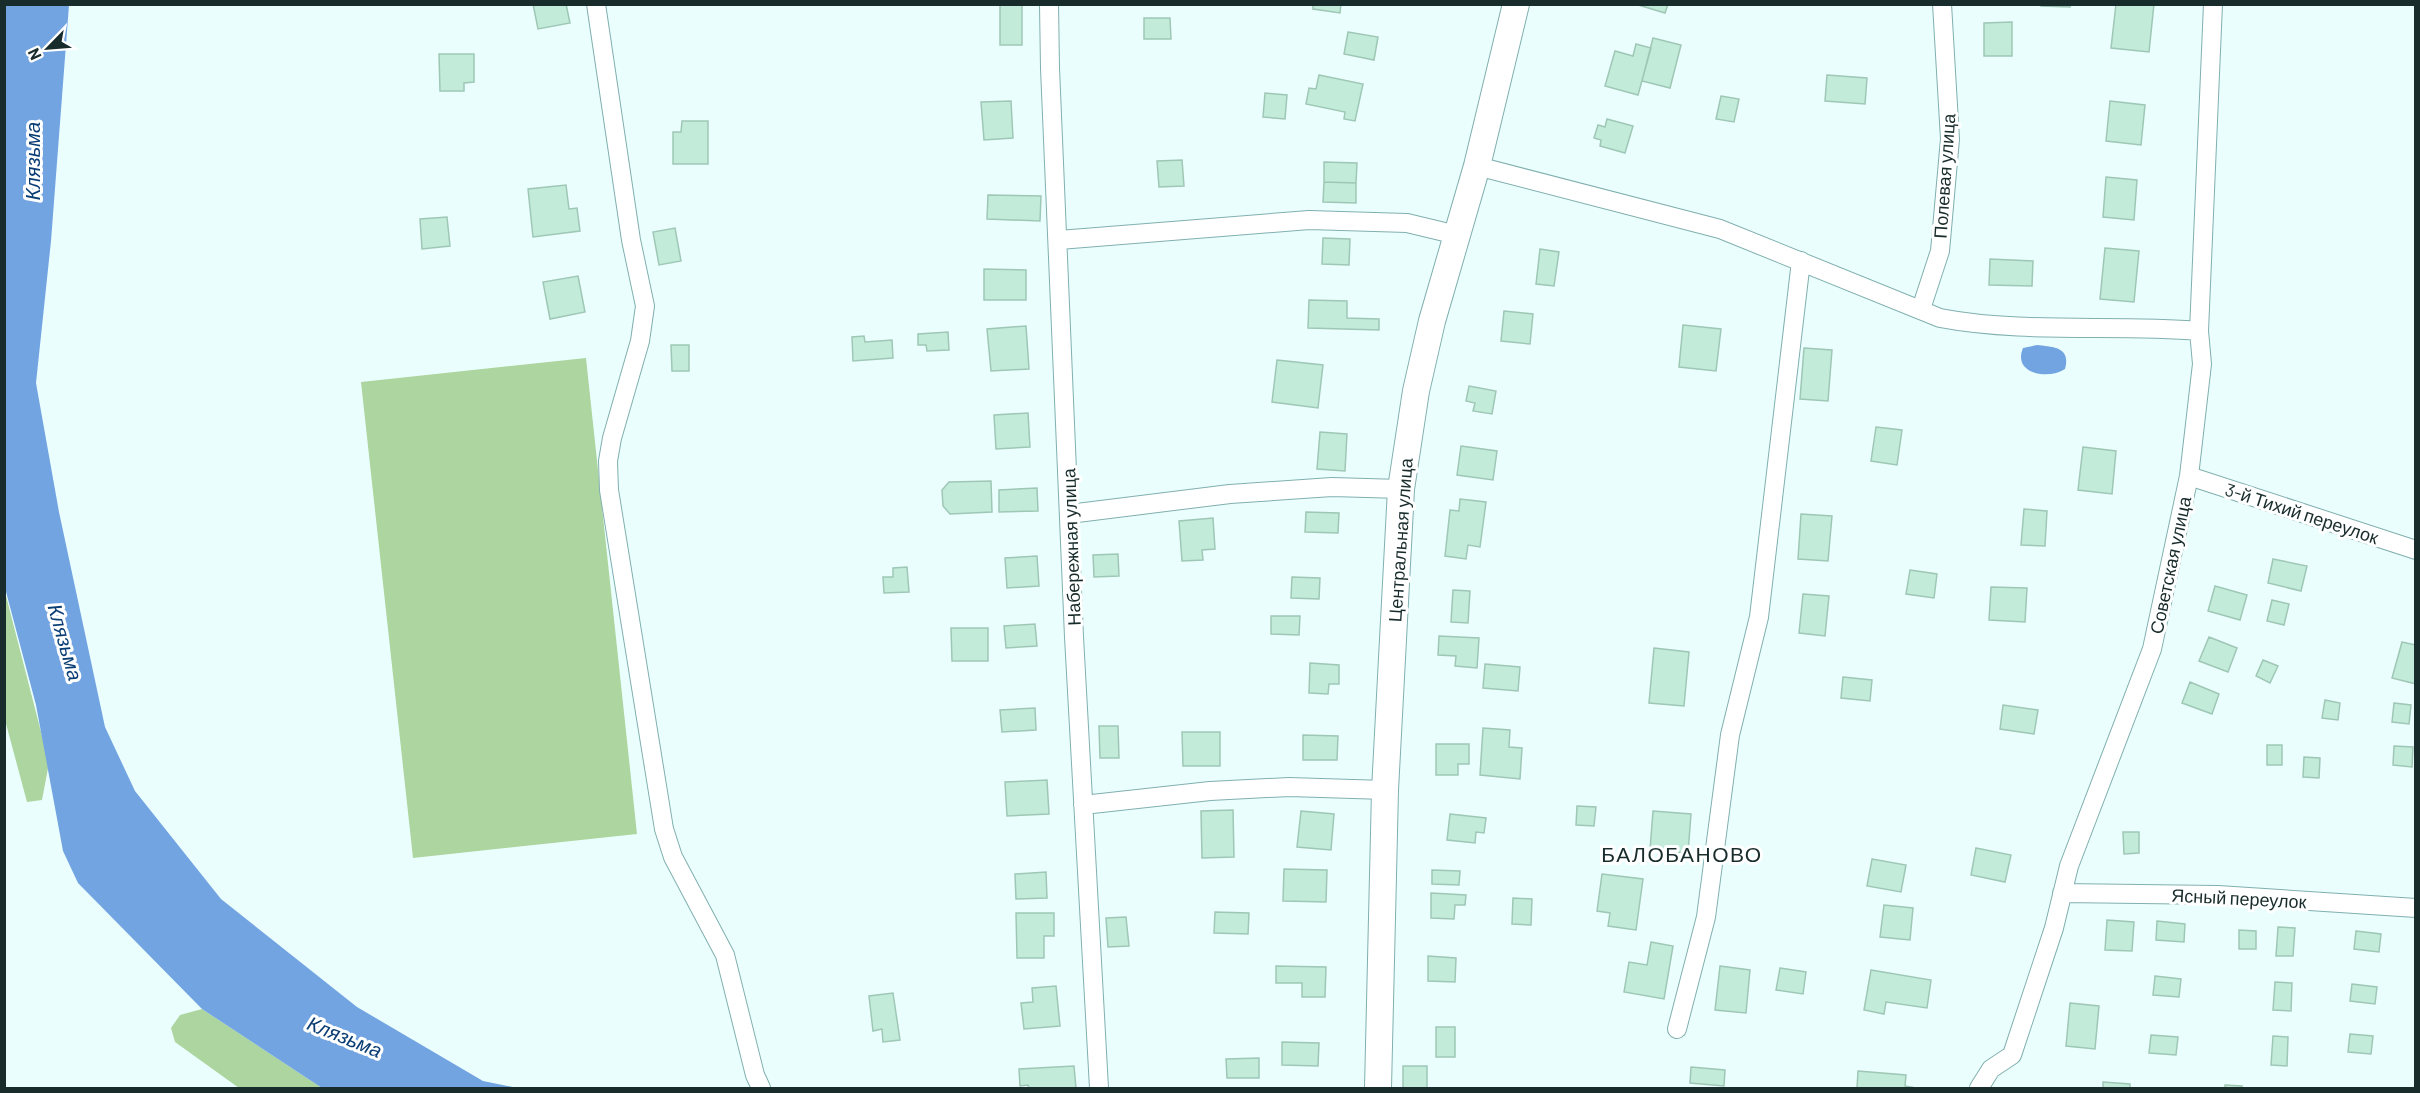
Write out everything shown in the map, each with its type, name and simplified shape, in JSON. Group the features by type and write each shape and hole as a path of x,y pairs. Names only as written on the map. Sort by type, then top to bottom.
{"main road":[{"name":"Центральная улица","path":"1378,1089 1384,790 1401,489 1416,390 1432,321 1477,166 1516,4"}],"street":[{"path":"596,4 631,240 645,306 640,340 612,438 608,461 609,490 664,829 673,857 725,955 755,1075 761,1089"},
{"name":"Набережная улица","path":"1049,4 1069,514 1099,1089"},
{"name":"Полевая улица","path":"1921,309 1940,251 1950,139 1942,4"},
{"name":"Советская улица","path":"1979,1089 1991,1069 2012,1055 2054,928 2068,866 2152,649 2189,476 2202,364 2199,331 2213,4"},
{"path":"1477,166 1720,229 1940,318 1963,322 2199,331"},
{"path":"1059,240 1309,220 1407,223 1457,235"},
{"path":"1677,1029 1706,917 1730,735 1759,617 1801,261"},
{"name":"3-й Тихий переулок","path":"2189,476 2415,550"},
{"path":"1069,514 1230,494 1332,487 1401,489"},
{"path":"1083,805 1210,791 1289,787 1384,790"},
{"name":"Ясный переулок","path":"2062,893 2218,895 2415,908"}],"green space":[{"path":"586,358 637,834 413,858 361,382"},
{"path":"4,588 49,763 42,800 27,802 5,720"},
{"path":"202,1009 322,1088 239,1088 175,1042 171,1028 180,1015"}],"water":[{"name":"Клязьма","path":"4,5 69,5 51,241 36,383 59,512 105,727 135,791 221,899 357,1007 483,1081 513,1087 586,1088 322,1088 202,1009 78,883 63,851 36,705 5,588"},
{"path":"2037,345 2063,352 2066,356 2065,369 2042,374 2027,369 2021,357 2023,348"}],"building":[{"path":"533,4 566,4 570,23 538,29"},
{"path":"1000,4 1022,4 1022,45 1000,45"},
{"path":"1313,4 1341,4 1340,13 1313,9"},
{"path":"1635,4 1668,4 1665,13"},
{"path":"2041,4 2070,4 2070,7 2041,6"},
{"path":"2116,4 2154,4 2149,52 2111,48"},
{"path":"1144,18 1170,18 1171,39 1144,39"},
{"path":"2012,22 2012,56 1984,56 1984,23"},
{"path":"1348,32 1378,37 1374,60 1344,54"},
{"path":"1653,38 1681,45 1670,88 1642,81"},
{"path":"1636,44 1651,48 1638,95 1605,86 1615,51 1633,56"},
{"path":"439,54 474,54 474,82 464,83 464,91 440,91"},
{"path":"1319,75 1363,84 1355,121 1344,119 1345,112 1306,104 1309,88 1316,89"},
{"path":"1827,75 1867,78 1865,104 1825,101"},
{"path":"1265,93 1287,95 1285,119 1263,117"},
{"path":"1721,96 1739,99 1734,122 1716,119"},
{"path":"1011,101 1013,138 984,140 981,102"},
{"path":"2110,101 2145,105 2141,145 2106,141"},
{"path":"1607,119 1633,126 1625,153 1600,146 1601,140 1594,138 1598,125 1605,127"},
{"path":"682,121 708,121 708,164 673,164 673,132 681,132"},
{"path":"1182,160 1184,186 1159,187 1157,161"},
{"path":"1324,162 1357,163 1356,183 1324,182"},
{"path":"2106,177 2137,180 2134,220 2103,217"},
{"path":"1324,182 1356,183 1356,203 1323,202"},
{"path":"566,185 569,209 577,208 580,231 533,237 528,189"},
{"path":"988,195 1041,196 1040,221 987,219"},
{"path":"447,217 450,246 422,249 420,219"},
{"path":"675,228 681,261 659,265 653,232"},
{"path":"1323,238 1350,239 1349,265 1322,264"},
{"path":"2105,248 2139,251 2134,302 2100,299"},
{"path":"1540,249 1559,252 1554,286 1536,284"},
{"path":"1990,259 2033,261 2032,286 1989,285"},
{"path":"984,269 1026,270 1026,300 984,300"},
{"path":"578,276 585,312 550,319 543,282"},
{"path":"1309,300 1347,301 1347,318 1379,319 1379,330 1308,328"},
{"path":"1504,311 1533,314 1530,344 1501,341"},
{"path":"1683,325 1721,329 1716,371 1679,367"},
{"path":"1026,326 1029,369 991,371 987,329"},
{"path":"948,332 949,350 927,351 926,345 918,345 918,334"},
{"path":"864,336 865,342 892,340 893,358 853,361 852,337"},
{"path":"671,345 689,345 689,371 672,371"},
{"path":"1804,348 1832,350 1828,401 1800,399"},
{"path":"1277,360 1323,365 1318,408 1272,402"},
{"path":"1469,386 1496,391 1492,414 1473,411 1475,403 1466,401"},
{"path":"1028,413 1030,447 996,449 994,415"},
{"path":"1876,427 1902,430 1897,465 1871,461"},
{"path":"1320,432 1347,434 1345,471 1317,469"},
{"path":"1461,446 1497,451 1493,480 1457,475"},
{"path":"2083,447 2116,451 2112,494 2078,490"},
{"path":"991,481 992,512 950,514 943,506 942,490 949,482"},
{"path":"1037,488 1038,511 999,512 999,490"},
{"path":"1460,499 1486,502 1480,547 1468,545 1466,559 1445,556 1450,510 1459,511"},
{"path":"2024,509 2047,511 2045,546 2021,545"},
{"path":"1306,512 1339,513 1338,533 1305,532"},
{"path":"1801,514 1832,516 1828,561 1798,559"},
{"path":"1213,518 1215,549 1202,550 1203,560 1182,561 1179,521"},
{"path":"1118,554 1119,576 1094,577 1093,555"},
{"path":"1037,556 1039,586 1007,588 1005,558"},
{"path":"2273,559 2307,566 2301,591 2268,583"},
{"path":"907,567 909,592 884,593 883,577 893,577 893,568"},
{"path":"1910,570 1937,574 1934,598 1906,594"},
{"path":"1292,577 1320,578 1319,599 1291,598"},
{"path":"2215,586 2247,595 2240,620 2208,611"},
{"path":"1991,587 2027,588 2025,622 1989,620"},
{"path":"1453,590 1470,591 1468,623 1451,622"},
{"path":"1803,594 1829,596 1825,636 1799,633"},
{"path":"2272,600 2289,604 2284,625 2267,621"},
{"path":"1271,616 1300,616 1299,635 1271,634"},
{"path":"1035,624 1037,646 1006,648 1004,626"},
{"path":"951,628 988,628 988,661 952,661"},
{"path":"1439,636 1479,638 1477,668 1455,666 1456,656 1438,655"},
{"path":"2209,637 2237,648 2228,672 2199,661"},
{"path":"2402,642 2416,645 2416,684 2392,678"},
{"path":"1654,648 1689,652 1684,706 1649,703"},
{"path":"2263,660 2278,666 2270,683 2256,676"},
{"path":"1310,663 1339,665 1339,684 1329,684 1328,694 1309,693"},
{"path":"1485,664 1520,667 1518,691 1483,688"},
{"path":"1843,677 1872,680 1870,701 1841,698"},
{"path":"2190,682 2219,694 2212,714 2182,703"},
{"path":"2325,700 2340,703 2338,720 2322,718"},
{"path":"2394,703 2411,705 2409,724 2392,722"},
{"path":"2003,705 2038,710 2034,734 2000,729"},
{"path":"1035,708 1036,730 1002,732 1000,710"},
{"path":"1099,726 1118,726 1119,758 1100,758"},
{"path":"1483,728 1510,730 1509,747 1522,748 1520,779 1480,775"},
{"path":"1182,732 1220,732 1220,766 1183,766"},
{"path":"1303,735 1338,736 1337,760 1303,760"},
{"path":"1436,744 1469,744 1469,764 1458,764 1458,775 1436,775"},
{"path":"2267,745 2282,745 2282,765 2267,765"},
{"path":"2394,746 2413,747 2412,767 2393,765"},
{"path":"2304,757 2320,758 2319,778 2303,777"},
{"path":"1047,780 1049,814 1007,816 1005,782"},
{"path":"1577,806 1596,807 1594,826 1576,825"},
{"path":"1233,810 1234,857 1202,858 1201,811"},
{"path":"1301,811 1334,814 1331,850 1297,847"},
{"path":"1653,811 1691,814 1688,853 1650,850"},
{"path":"1450,814 1486,818 1484,833 1476,832 1475,843 1447,840"},
{"path":"2123,832 2139,832 2139,853 2124,854"},
{"path":"1976,848 2011,855 2005,882 1971,875"},
{"path":"1872,859 1906,865 1901,892 1867,886"},
{"path":"1284,869 1327,870 1326,902 1283,901"},
{"path":"1432,870 1460,871 1459,885 1432,884"},
{"path":"1046,872 1047,898 1016,899 1015,874"},
{"path":"1602,874 1643,879 1636,930 1608,926 1610,913 1597,911"},
{"path":"1431,893 1466,895 1465,905 1455,905 1454,919 1431,918"},
{"path":"1513,898 1532,899 1531,925 1512,924"},
{"path":"1884,905 1913,908 1910,940 1880,937"},
{"path":"1215,912 1249,913 1248,934 1214,933"},
{"path":"1016,913 1054,913 1054,936 1044,936 1044,958 1017,958"},
{"path":"1126,917 1129,946 1108,947 1106,918"},
{"path":"2107,920 2134,922 2132,951 2105,950"},
{"path":"2157,921 2185,924 2184,942 2156,940"},
{"path":"2278,927 2295,928 2293,956 2276,956"},
{"path":"2239,930 2256,931 2256,949 2239,949"},
{"path":"2356,931 2381,934 2379,952 2354,949"},
{"path":"1651,942 1673,946 1664,999 1624,992 1629,962 1647,965"},
{"path":"1428,956 1456,958 1455,982 1428,981"},
{"path":"1276,966 1326,967 1325,997 1302,997 1302,983 1276,983"},
{"path":"1720,966 1750,970 1746,1013 1715,1010"},
{"path":"1780,968 1806,972 1803,994 1776,990"},
{"path":"1871,970 1931,980 1927,1008 1886,1002 1884,1014 1864,1010"},
{"path":"2155,976 2181,979 2179,997 2153,995"},
{"path":"2275,982 2292,983 2291,1011 2273,1010"},
{"path":"2352,984 2377,987 2375,1004 2350,1001"},
{"path":"1056,986 1060,1026 1024,1029 1021,1003 1033,1002 1032,988"},
{"path":"893,993 900,1040 883,1042 882,1029 873,1031 869,996"},
{"path":"2070,1003 2099,1006 2095,1049 2066,1046"},
{"path":"1436,1027 1455,1027 1455,1057 1436,1057"},
{"path":"2350,1034 2373,1036 2371,1054 2348,1052"},
{"path":"2151,1035 2178,1037 2176,1055 2149,1053"},
{"path":"2273,1036 2288,1037 2287,1066 2271,1065"},
{"path":"1282,1042 1319,1043 1318,1066 1282,1065"},
{"path":"1259,1058 1259,1078 1227,1078 1226,1059"},
{"path":"1074,1066 1076,1088 1020,1086 1019,1069"},
{"path":"1403,1066 1427,1066 1427,1088 1403,1088"},
{"path":"1691,1067 1725,1070 1724,1086 1690,1083"},
{"path":"1858,1071 1906,1075 1905,1086 1916,1088 1857,1088"},
{"path":"2103,1082 2130,1084 2130,1088 2103,1088"},
{"path":"2225,1085 2242,1086 2242,1088 2225,1088"}],"district":[{"name":"БАЛОБАНОВО","path":"1682,853"}]}
